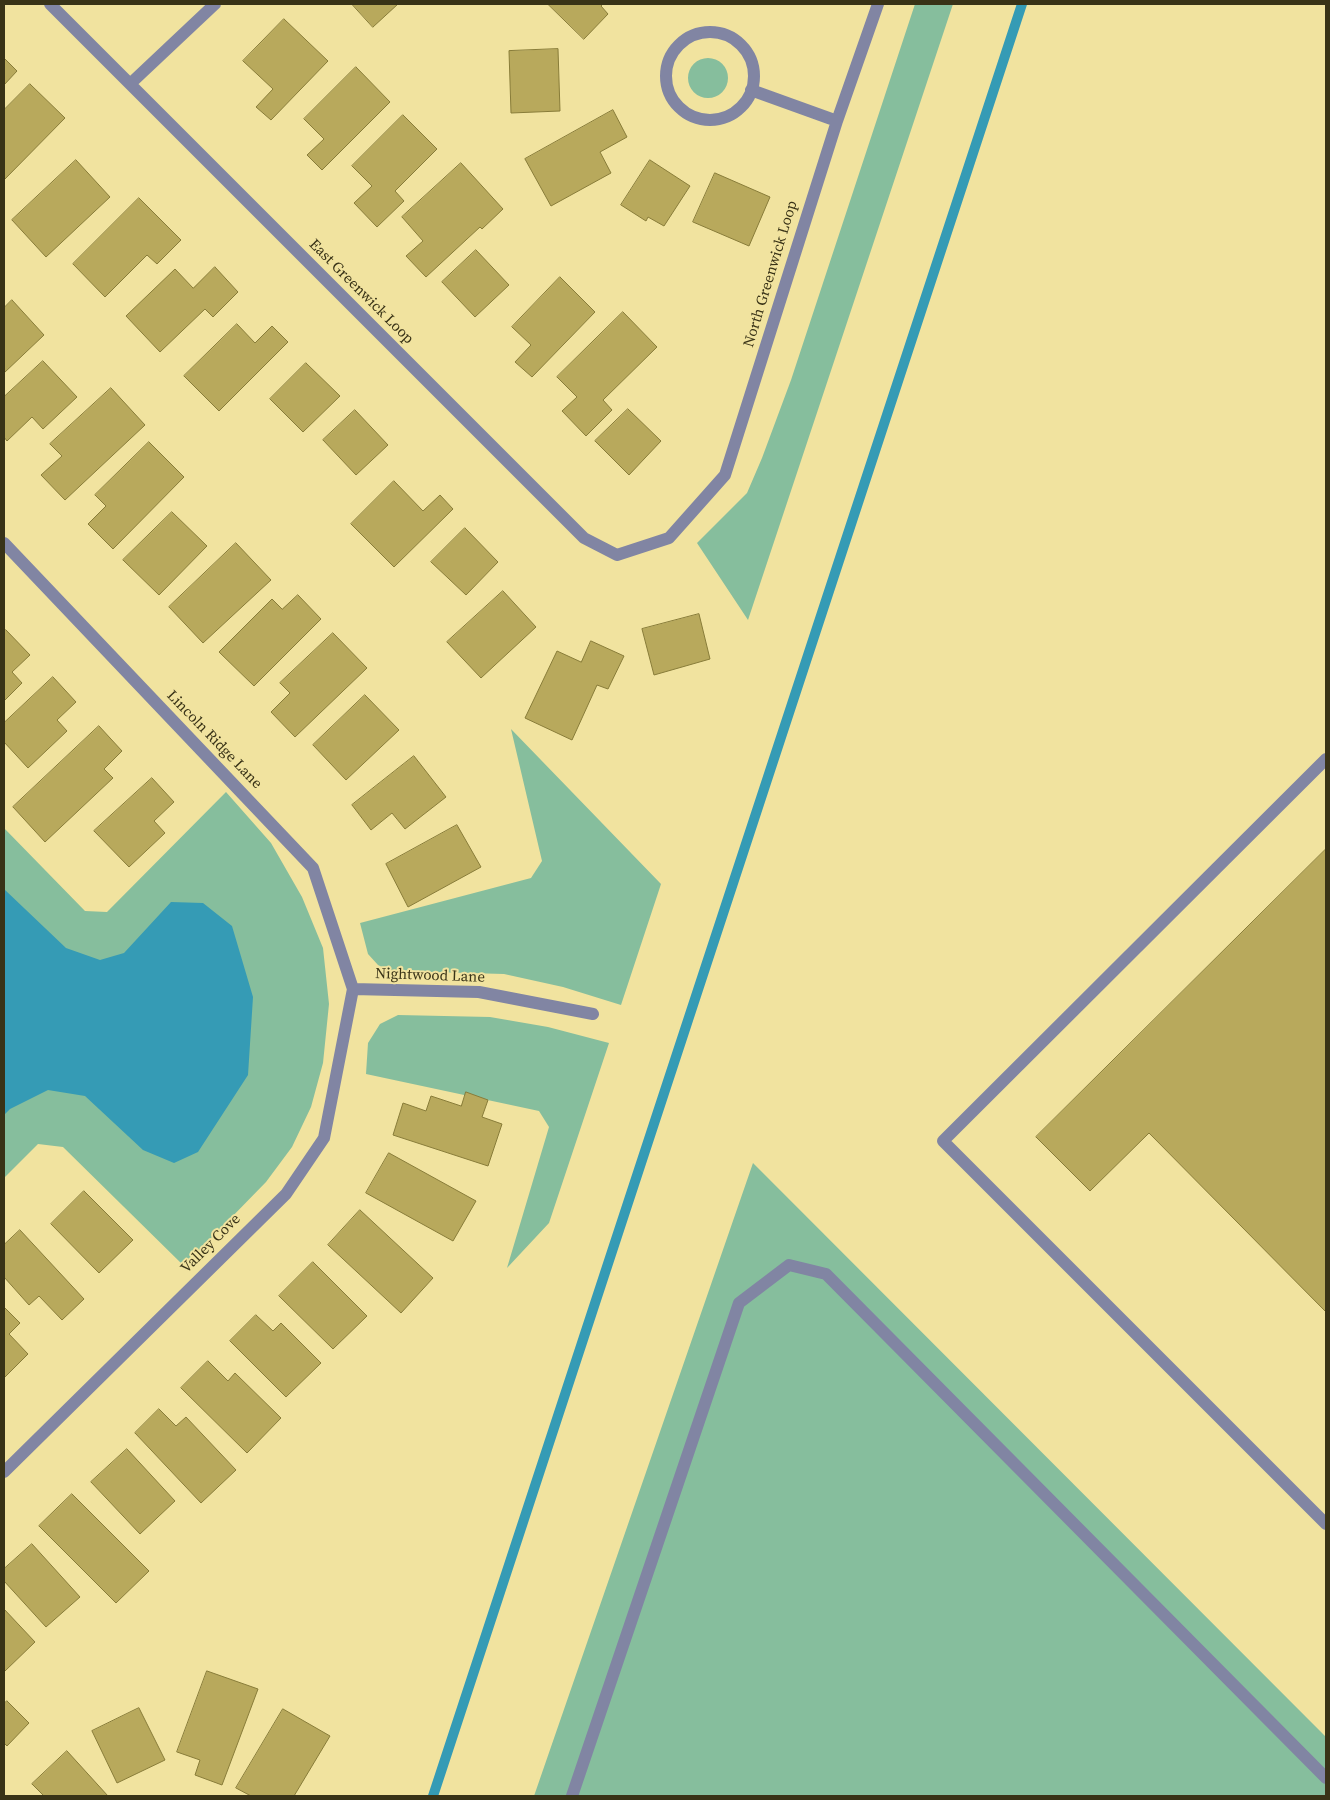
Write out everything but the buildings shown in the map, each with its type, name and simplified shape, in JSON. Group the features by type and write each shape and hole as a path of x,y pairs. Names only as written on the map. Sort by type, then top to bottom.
{"street":[{"name":"East Greenwick Loop","path":"50,4 584,538 617,555 669,538"},
{"path":"130,84 215,4"},
{"name":"North Greenwick Loop","path":"669,538 725,475 837,121 878,4"},
{"path":"710,32 724,34 736,40 746,50 752,63 754,76 752,90 744,103 733,113 719,119 704,120 689,115 678,107 669,94 666,79 667,64 674,50 685,40 697,34 710,32"},
{"path":"752,90 837,121"},
{"name":"Lincoln Ridge Lane","path":"4,543 313,868 353,989"},
{"path":"1326,759 943,1141 1326,1524"},
{"name":"Nightwood Lane","path":"353,989 479,992 593,1014"},
{"name":"Valley Cove","path":"4,1472 286,1194 324,1138 353,989"},
{"path":"572,1796 739,1303 789,1265 826,1274 1326,1778"}],"green space":[{"path":"915,4 953,4 748,620 697,543 747,493 762,458 791,380"},
{"path":"712,58 719,61 725,67 728,78 727,86 719,95 712,98 704,98 697,95 689,86 688,74 691,67 700,59"},
{"path":"511,729 661,884 621,1005 563,987 504,974 394,973 378,965 368,954 360,923 531,878 542,861"},
{"path":"226,792 271,843 302,897 323,948 329,1004 323,1063 311,1107 292,1147 266,1182 184,1266 63,1147 38,1144 4,1178 4,828 85,911 107,912"},
{"path":"398,1015 490,1017 548,1027 609,1043 549,1223 507,1268 549,1127 539,1111 366,1074 368,1043 380,1024"},
{"path":"753,1163 1326,1737 1326,1796 534,1796"}],"water":[{"path":"4,889 66,948 100,960 124,953 171,902 203,903 232,926 253,997 248,1075 198,1152 174,1163 143,1150 85,1096 48,1090 10,1109 4,1115"}],"waterway":[{"path":"433,1796 1022,4"}]}
